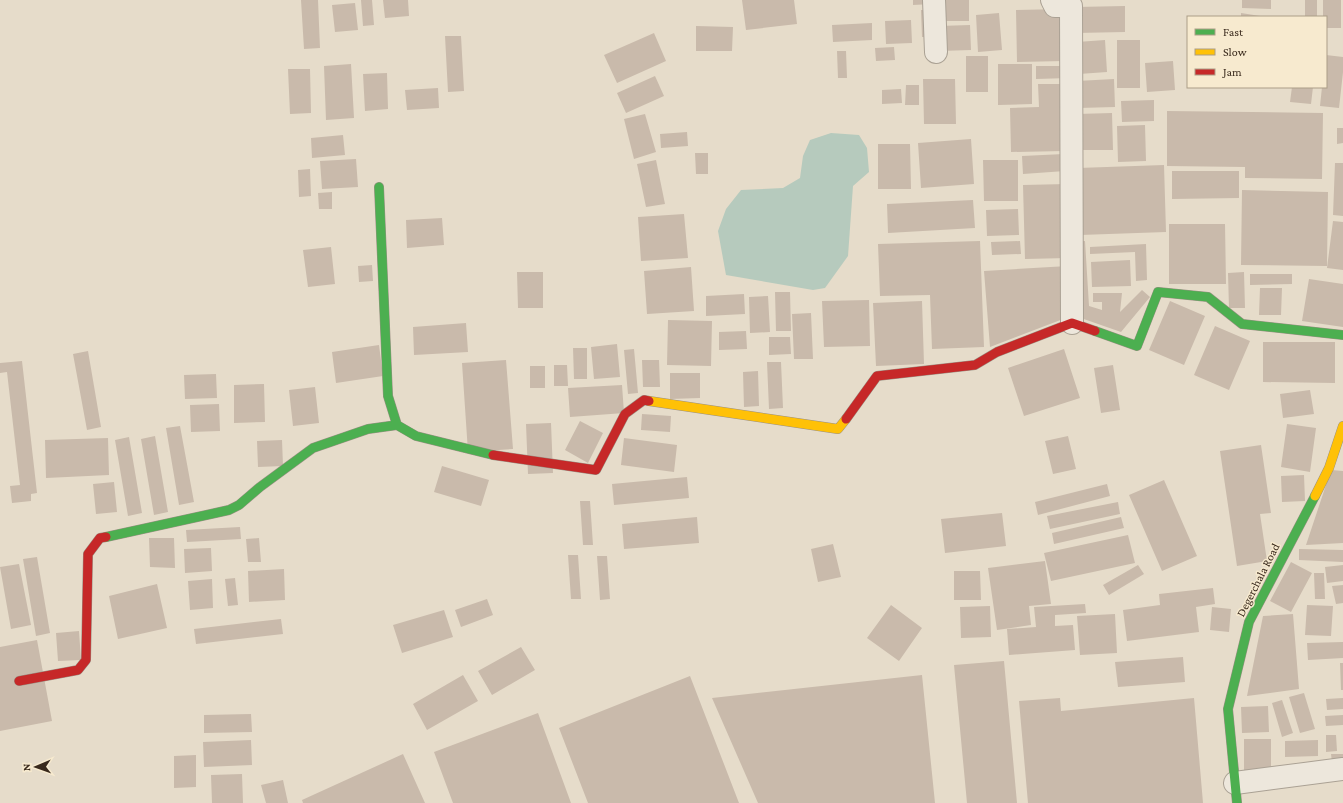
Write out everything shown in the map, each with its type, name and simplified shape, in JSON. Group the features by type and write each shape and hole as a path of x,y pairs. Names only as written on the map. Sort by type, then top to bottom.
{"street":[{"path":"934,0 936,52"},
{"path":"1052,0 1055,6 1071,6 1072,322"},
{"path":"378,187 388,396 397,424 416,436 489,455 596,470 625,414 644,400 838,429 877,376 975,365 997,352 1072,322 1137,346 1158,292 1208,297 1242,324 1343,335"},
{"path":"19,681 78,670 86,660 88,554 100,538 229,510 239,505 260,487 313,448 368,429 397,424"},
{"name":"Degerchala Road","path":"1236,793 1228,709 1249,622 1329,468 1343,426"},
{"path":"1236,793 1343,769"}],"shaded area":[{"path":"831,133 859,135 867,148 869,172 853,186 848,256 825,288 813,290 726,275 718,231 726,209 741,190 783,188 800,178 803,156 810,140"}],"building":[{"path":"301,0 318,0 320,48 304,49"},
{"path":"361,0 372,0 374,25 363,26"},
{"path":"383,0 408,0 409,16 385,18"},
{"path":"742,0 794,0 797,24 746,30"},
{"path":"913,0 932,0 932,4 913,5"},
{"path":"941,0 969,0 969,21 941,21"},
{"path":"1242,0 1271,0 1271,9 1242,8"},
{"path":"1305,0 1317,0 1317,16 1305,16"},
{"path":"1323,0 1341,0 1341,28 1327,28 1327,16 1323,16"},
{"path":"355,3 358,30 335,32 332,5"},
{"path":"1125,6 1125,32 1076,33 1076,7"},
{"path":"1063,9 1064,61 1017,62 1016,10"},
{"path":"921,10 930,10 931,37 922,37"},
{"path":"999,13 1002,50 978,52 976,15"},
{"path":"1241,13 1260,16 1241,16"},
{"path":"911,20 912,43 886,44 885,21"},
{"path":"872,23 872,40 833,42 832,25"},
{"path":"970,25 971,50 940,51 939,26"},
{"path":"696,26 733,27 732,51 696,51"},
{"path":"654,33 666,61 617,83 604,55"},
{"path":"445,36 461,36 464,91 448,92"},
{"path":"1105,40 1107,72 1079,74 1077,42"},
{"path":"1117,40 1140,40 1140,88 1117,88"},
{"path":"894,47 895,60 876,61 875,48"},
{"path":"837,51 846,51 847,78 838,78"},
{"path":"1327,55 1343,57 1339,108 1320,106 1322,88 1327,88"},
{"path":"966,56 988,56 988,92 966,92"},
{"path":"1173,61 1175,90 1147,92 1145,63"},
{"path":"351,64 354,118 326,120 324,66"},
{"path":"998,64 1032,64 1032,104 998,105"},
{"path":"1036,66 1068,66 1069,78 1036,79"},
{"path":"288,69 310,69 311,113 290,114"},
{"path":"387,73 388,109 365,111 363,74"},
{"path":"655,76 664,96 626,113 617,93"},
{"path":"923,79 955,79 956,124 924,124"},
{"path":"1114,79 1115,107 1078,108 1077,81"},
{"path":"1038,84 1070,84 1064,151 1011,152 1010,108 1039,107"},
{"path":"906,85 919,85 919,105 905,105"},
{"path":"438,88 439,108 407,110 405,90"},
{"path":"1292,88 1313,88 1311,104 1290,102"},
{"path":"901,89 902,103 882,104 882,90"},
{"path":"1154,100 1154,121 1122,122 1121,101"},
{"path":"1167,111 1323,113 1322,179 1245,178 1245,167 1167,166"},
{"path":"1112,113 1113,150 1078,150 1077,114"},
{"path":"645,114 656,152 634,159 624,119"},
{"path":"1145,125 1146,161 1118,162 1117,126"},
{"path":"1337,128 1343,128 1343,143 1337,144"},
{"path":"687,132 688,146 661,148 660,134"},
{"path":"343,135 345,155 312,158 311,138"},
{"path":"971,139 974,184 921,188 918,143"},
{"path":"878,144 910,144 911,189 878,189"},
{"path":"695,153 708,153 708,174 696,174"},
{"path":"1064,154 1065,171 1023,174 1022,156"},
{"path":"356,159 358,187 322,189 320,161"},
{"path":"656,160 665,204 646,207 637,164"},
{"path":"983,160 1018,160 1018,201 984,201"},
{"path":"1335,163 1343,163 1343,216 1333,215"},
{"path":"1164,165 1166,232 1080,235 1078,168"},
{"path":"310,169 311,196 299,197 298,170"},
{"path":"1172,171 1239,171 1239,198 1172,199"},
{"path":"1067,184 1068,258 1025,259 1023,185"},
{"path":"1242,190 1328,192 1327,266 1241,265"},
{"path":"332,192 332,209 319,209 318,193"},
{"path":"973,200 975,228 888,233 887,204"},
{"path":"1018,209 1019,235 987,236 986,210"},
{"path":"684,214 688,258 641,261 638,217"},
{"path":"442,218 444,245 407,248 406,220"},
{"path":"1333,221 1343,222 1343,270 1327,268"},
{"path":"1169,224 1225,224 1226,284 1169,284"},
{"path":"980,241 984,347 932,349 930,295 880,296 878,244"},
{"path":"1020,241 1021,254 992,255 991,242"},
{"path":"1085,241 1089,306 1102,310 1102,302 1093,302 1093,293 1122,293 1120,312 1142,290 1150,297 1121,332 1078,317 1072,242"},
{"path":"1146,244 1147,280 1136,281 1135,252 1090,254 1090,247"},
{"path":"331,247 335,284 308,287 303,250"},
{"path":"1130,260 1131,286 1092,287 1091,262"},
{"path":"372,265 373,281 359,282 358,266"},
{"path":"1068,266 1071,316 990,347 984,271"},
{"path":"691,267 694,311 647,314 644,271"},
{"path":"517,272 543,272 543,308 518,308"},
{"path":"1244,272 1245,308 1229,308 1228,273"},
{"path":"1250,274 1292,274 1292,284 1250,285"},
{"path":"1309,279 1343,284 1343,327 1302,321"},
{"path":"1260,288 1282,288 1281,315 1259,315"},
{"path":"775,292 790,292 791,331 776,331"},
{"path":"744,294 745,314 706,316 706,296"},
{"path":"768,296 770,332 750,333 749,297"},
{"path":"869,300 870,346 824,347 822,301"},
{"path":"922,301 924,364 876,366 873,303"},
{"path":"1170,301 1205,316 1184,365 1149,350"},
{"path":"811,313 813,359 794,359 792,314"},
{"path":"668,320 712,321 711,366 667,365"},
{"path":"466,323 468,352 414,355 413,327"},
{"path":"1215,326 1250,341 1229,390 1194,375"},
{"path":"746,331 747,349 719,350 719,332"},
{"path":"769,337 790,337 791,354 769,355"},
{"path":"1263,342 1335,342 1335,383 1263,382"},
{"path":"617,344 620,377 594,379 591,347"},
{"path":"379,345 383,376 336,383 332,352"},
{"path":"573,348 587,348 587,379 574,379"},
{"path":"634,349 638,393 628,394 624,350"},
{"path":"1064,349 1080,398 1024,416 1008,368"},
{"path":"88,351 101,427 87,430 73,354"},
{"path":"506,360 513,449 468,452 462,363"},
{"path":"642,360 659,360 660,387 643,387"},
{"path":"22,361 37,493 31,494 31,501 12,503 10,486 20,485 7,372 0,373 0,363"},
{"path":"767,362 781,362 783,408 769,409"},
{"path":"554,365 567,365 568,386 554,386"},
{"path":"1113,365 1120,410 1101,413 1094,368"},
{"path":"530,366 545,366 545,388 530,388"},
{"path":"758,371 759,406 744,407 743,372"},
{"path":"670,373 700,373 700,398 670,399"},
{"path":"216,374 217,398 185,399 184,375"},
{"path":"264,384 265,422 234,423 234,385"},
{"path":"622,385 624,413 570,417 568,388"},
{"path":"315,387 319,423 293,426 289,390"},
{"path":"1310,390 1314,414 1283,418 1280,394"},
{"path":"219,404 220,431 191,432 190,405"},
{"path":"642,414 671,416 670,432 641,430"},
{"path":"580,421 603,433 588,463 565,450"},
{"path":"551,423 553,473 528,474 526,424"},
{"path":"1287,424 1316,428 1310,472 1281,467"},
{"path":"180,426 194,502 179,505 166,428"},
{"path":"155,436 168,512 154,515 141,439"},
{"path":"1068,436 1076,469 1053,474 1045,441"},
{"path":"129,437 142,513 128,516 115,440"},
{"path":"108,438 109,475 46,478 45,440"},
{"path":"624,438 677,445 674,472 621,465"},
{"path":"282,440 283,466 258,467 257,441"},
{"path":"1261,445 1271,513 1260,514 1267,561 1237,566 1220,451"},
{"path":"442,466 489,480 481,506 434,492"},
{"path":"1331,470 1343,471 1343,543 1306,545"},
{"path":"1304,475 1305,501 1282,502 1281,476"},
{"path":"687,477 689,498 614,505 612,484"},
{"path":"1164,480 1197,556 1162,571 1129,495"},
{"path":"114,482 117,512 96,514 93,484"},
{"path":"1107,484 1110,496 1038,515 1035,502"},
{"path":"580,501 590,501 593,545 583,545"},
{"path":"1118,502 1120,514 1050,529 1047,516"},
{"path":"1002,513 1006,546 945,553 941,519"},
{"path":"697,517 699,543 624,549 622,524"},
{"path":"1121,517 1124,528 1054,544 1052,533"},
{"path":"240,527 241,539 187,542 186,530"},
{"path":"1128,535 1135,563 1051,581 1044,553"},
{"path":"149,538 174,538 175,568 150,567"},
{"path":"259,538 261,562 248,562 246,539"},
{"path":"833,544 841,577 818,582 811,549"},
{"path":"211,548 212,571 185,573 184,549"},
{"path":"1299,549 1343,550 1343,562 1299,560"},
{"path":"568,555 578,555 581,599 571,599"},
{"path":"597,556 607,556 610,599 600,600"},
{"path":"37,557 50,633 36,636 23,559"},
{"path":"1045,561 1051,604 1029,606 1031,625 997,630 988,568"},
{"path":"1291,562 1312,573 1291,612 1270,601"},
{"path":"19,564 31,625 11,629 0,567"},
{"path":"1138,565 1144,574 1109,595 1103,585"},
{"path":"1343,565 1343,581 1327,583 1325,567"},
{"path":"284,569 285,600 249,602 248,571"},
{"path":"954,571 980,571 981,600 954,600"},
{"path":"1314,573 1324,573 1325,599 1315,599"},
{"path":"235,578 238,605 228,606 225,579"},
{"path":"212,579 213,608 190,610 188,581"},
{"path":"157,584 167,628 118,639 109,596"},
{"path":"1343,585 1343,603 1336,604 1332,586"},
{"path":"1213,588 1215,604 1196,607 1199,632 1127,641 1123,610 1160,605 1159,594"},
{"path":"487,599 493,615 461,627 455,610"},
{"path":"1085,604 1086,613 1055,615 1055,626 1073,625 1075,650 1009,655 1007,629 1036,627 1034,607"},
{"path":"891,605 922,628 899,661 867,638"},
{"path":"1307,605 1333,606 1331,636 1305,635"},
{"path":"990,606 991,637 961,638 960,607"},
{"path":"1212,607 1231,609 1229,632 1210,630"},
{"path":"444,610 453,637 402,653 393,625"},
{"path":"1115,614 1117,653 1080,655 1077,616"},
{"path":"1293,614 1299,689 1247,696 1263,616"},
{"path":"281,619 283,634 196,644 194,629"},
{"path":"79,631 81,660 58,661 56,633"},
{"path":"37,640 52,721 0,731 0,647"},
{"path":"1343,642 1343,658 1308,660 1307,643"},
{"path":"521,647 535,670 492,695 478,671"},
{"path":"1183,657 1185,682 1118,687 1115,662"},
{"path":"1004,661 1017,803 967,803 954,665"},
{"path":"1340,663 1343,663 1343,690 1341,690"},
{"path":"463,675 478,701 427,730 413,704"},
{"path":"922,675 935,803 758,803 712,698"},
{"path":"690,676 739,803 588,803 559,728"},
{"path":"1304,693 1315,729 1300,733 1289,697"},
{"path":"1060,698 1061,711 1194,698 1203,803 1028,803 1019,701"},
{"path":"1343,698 1343,709 1327,710 1326,699"},
{"path":"1282,700 1293,733 1282,737 1272,703"},
{"path":"1268,706 1269,732 1242,733 1241,707"},
{"path":"538,713 571,803 453,803 434,752"},
{"path":"251,714 252,732 204,733 204,715"},
{"path":"1343,715 1343,725 1326,726 1325,716"},
{"path":"1326,735 1336,735 1337,751 1326,752"},
{"path":"1244,739 1271,739 1271,771 1244,771"},
{"path":"251,740 252,765 204,767 203,742"},
{"path":"1318,740 1318,756 1285,757 1285,741"},
{"path":"403,754 425,803 303,803 302,800"},
{"path":"1331,754 1343,754 1343,762 1332,762"},
{"path":"196,755 196,787 174,788 174,756"},
{"path":"242,774 243,803 212,803 211,775"},
{"path":"283,780 288,803 266,803 261,785"}],"traffic: fast":[{"path":"379,187 388,396 397,425 416,436 493,455"},
{"path":"1095,331 1137,346 1158,292 1208,297 1242,324 1343,335"},
{"path":"106,537 229,510 239,505 260,487 313,448 368,429 397,425"},
{"path":"1237,803 1228,709 1249,622 1315,496"}],"traffic: slow":[{"path":"649,401 838,429 846,419"},
{"path":"1315,496 1329,468 1343,426"}],"traffic: jam":[{"path":"846,419 877,376 975,365 997,352 1072,323 1095,331"},
{"path":"493,455 596,470 625,414 644,400 649,401"},
{"path":"19,681 78,670 86,660 88,554 100,538 106,537"}]}
